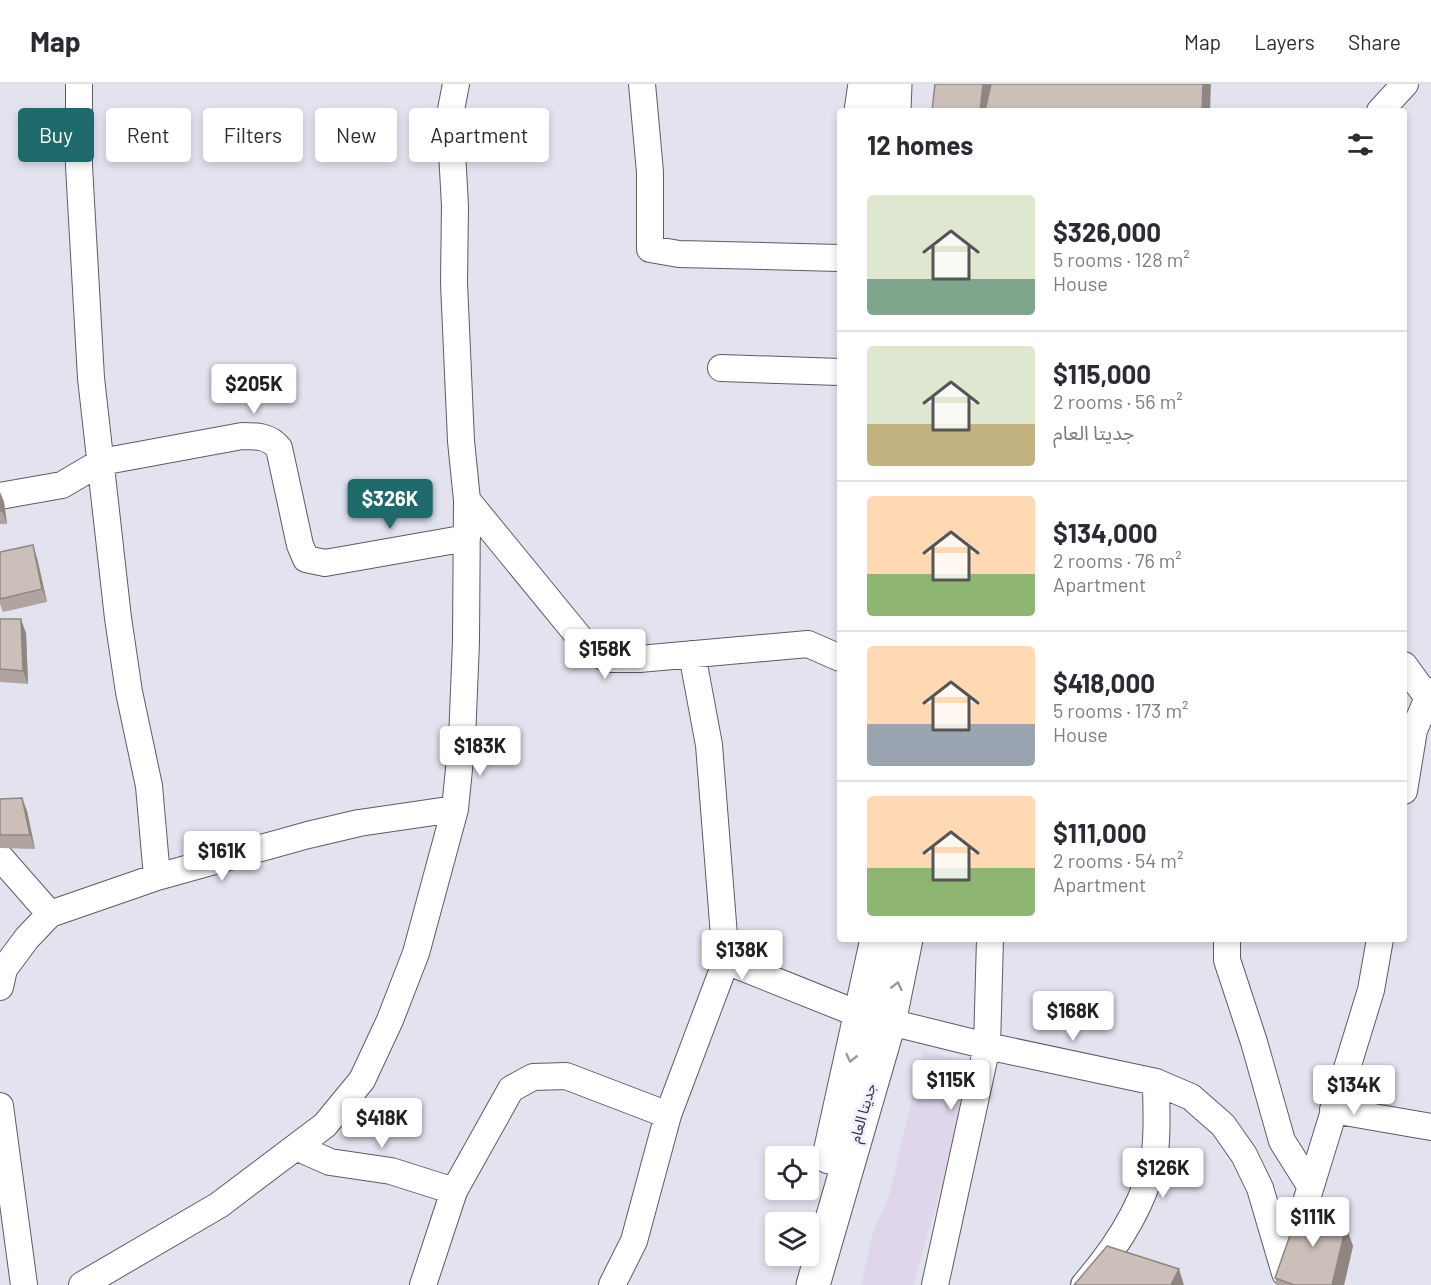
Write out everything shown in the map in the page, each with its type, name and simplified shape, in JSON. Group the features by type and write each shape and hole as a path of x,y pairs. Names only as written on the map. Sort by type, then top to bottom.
{"main road":[{"path":"861,108 865,84"},
{"path":"894,108 895,84"},
{"name":"جديتا العام","path":"813,1285 875,1019 877,942"},
{"name":"جديتا العام","path":"813,1212 875,1019 905,942"},
{"path":"790,1285 797,1266"}],"street":[{"path":"79,84 79,166 89,343 128,681 149,786 157,878"},
{"path":"82,1285 219,1205 326,1125 362,1080 390,1020 416,953 455,809 462,739 466,642 467,500 461,441 454,283 455,206 450,115 456,84"},
{"path":"642,84 651,172 650,249 678,254 837,258"},
{"path":"1383,108 1406,84"},
{"path":"721,368 837,372"},
{"path":"0,496 62,485 101,462 242,436 261,436 273,441 279,448 300,545 306,559 325,563 466,538"},
{"path":"467,500 589,649 608,659 808,644 837,657"},
{"path":"612,1285 634,1241 668,1115 726,962 709,745 693,654"},
{"path":"1407,668 1430,695 1414,730 1407,773"},
{"path":"0,987 4,969 27,938 50,914 157,878 359,822 455,809"},
{"path":"0,857 50,914"},
{"path":"936,1285 987,1046 990,942"},
{"path":"1227,942 1227,960 1254,1042 1282,1141 1309,1184"},
{"path":"1284,1279 1309,1184 1371,990 1379,942"},
{"path":"726,962 875,1019 987,1046 1156,1082 1191,1097 1223,1125 1244,1155 1260,1188 1284,1279"},
{"path":"423,1285 454,1191 511,1089 533,1077 566,1076 668,1115"},
{"path":"1084,1285 1110,1255 1126,1229 1147,1180 1155,1151 1156,1082"},
{"path":"0,1106 24,1285"},
{"path":"1333,1110 1431,1127"},
{"path":"296,1147 330,1162 391,1171 454,1191"}],"shaded area":[{"path":"923,1051 968,1060 947,1167 913,1285 861,1285 873,1233 890,1193"}],"building":[{"path":"935,84 983,84 980,108 932,108"},
{"path":"991,84 1203,84 1202,108 986,108"},
{"path":"33,545 42,589 0,599 0,552"},
{"path":"0,619 21,619 23,671 0,669"},
{"path":"22,798 30,835 0,835 0,799"},
{"path":"1322,1203 1346,1226 1332,1285 1294,1285 1275,1278 1300,1207"},
{"path":"1107,1246 1179,1269 1171,1285 1074,1285"}]}
